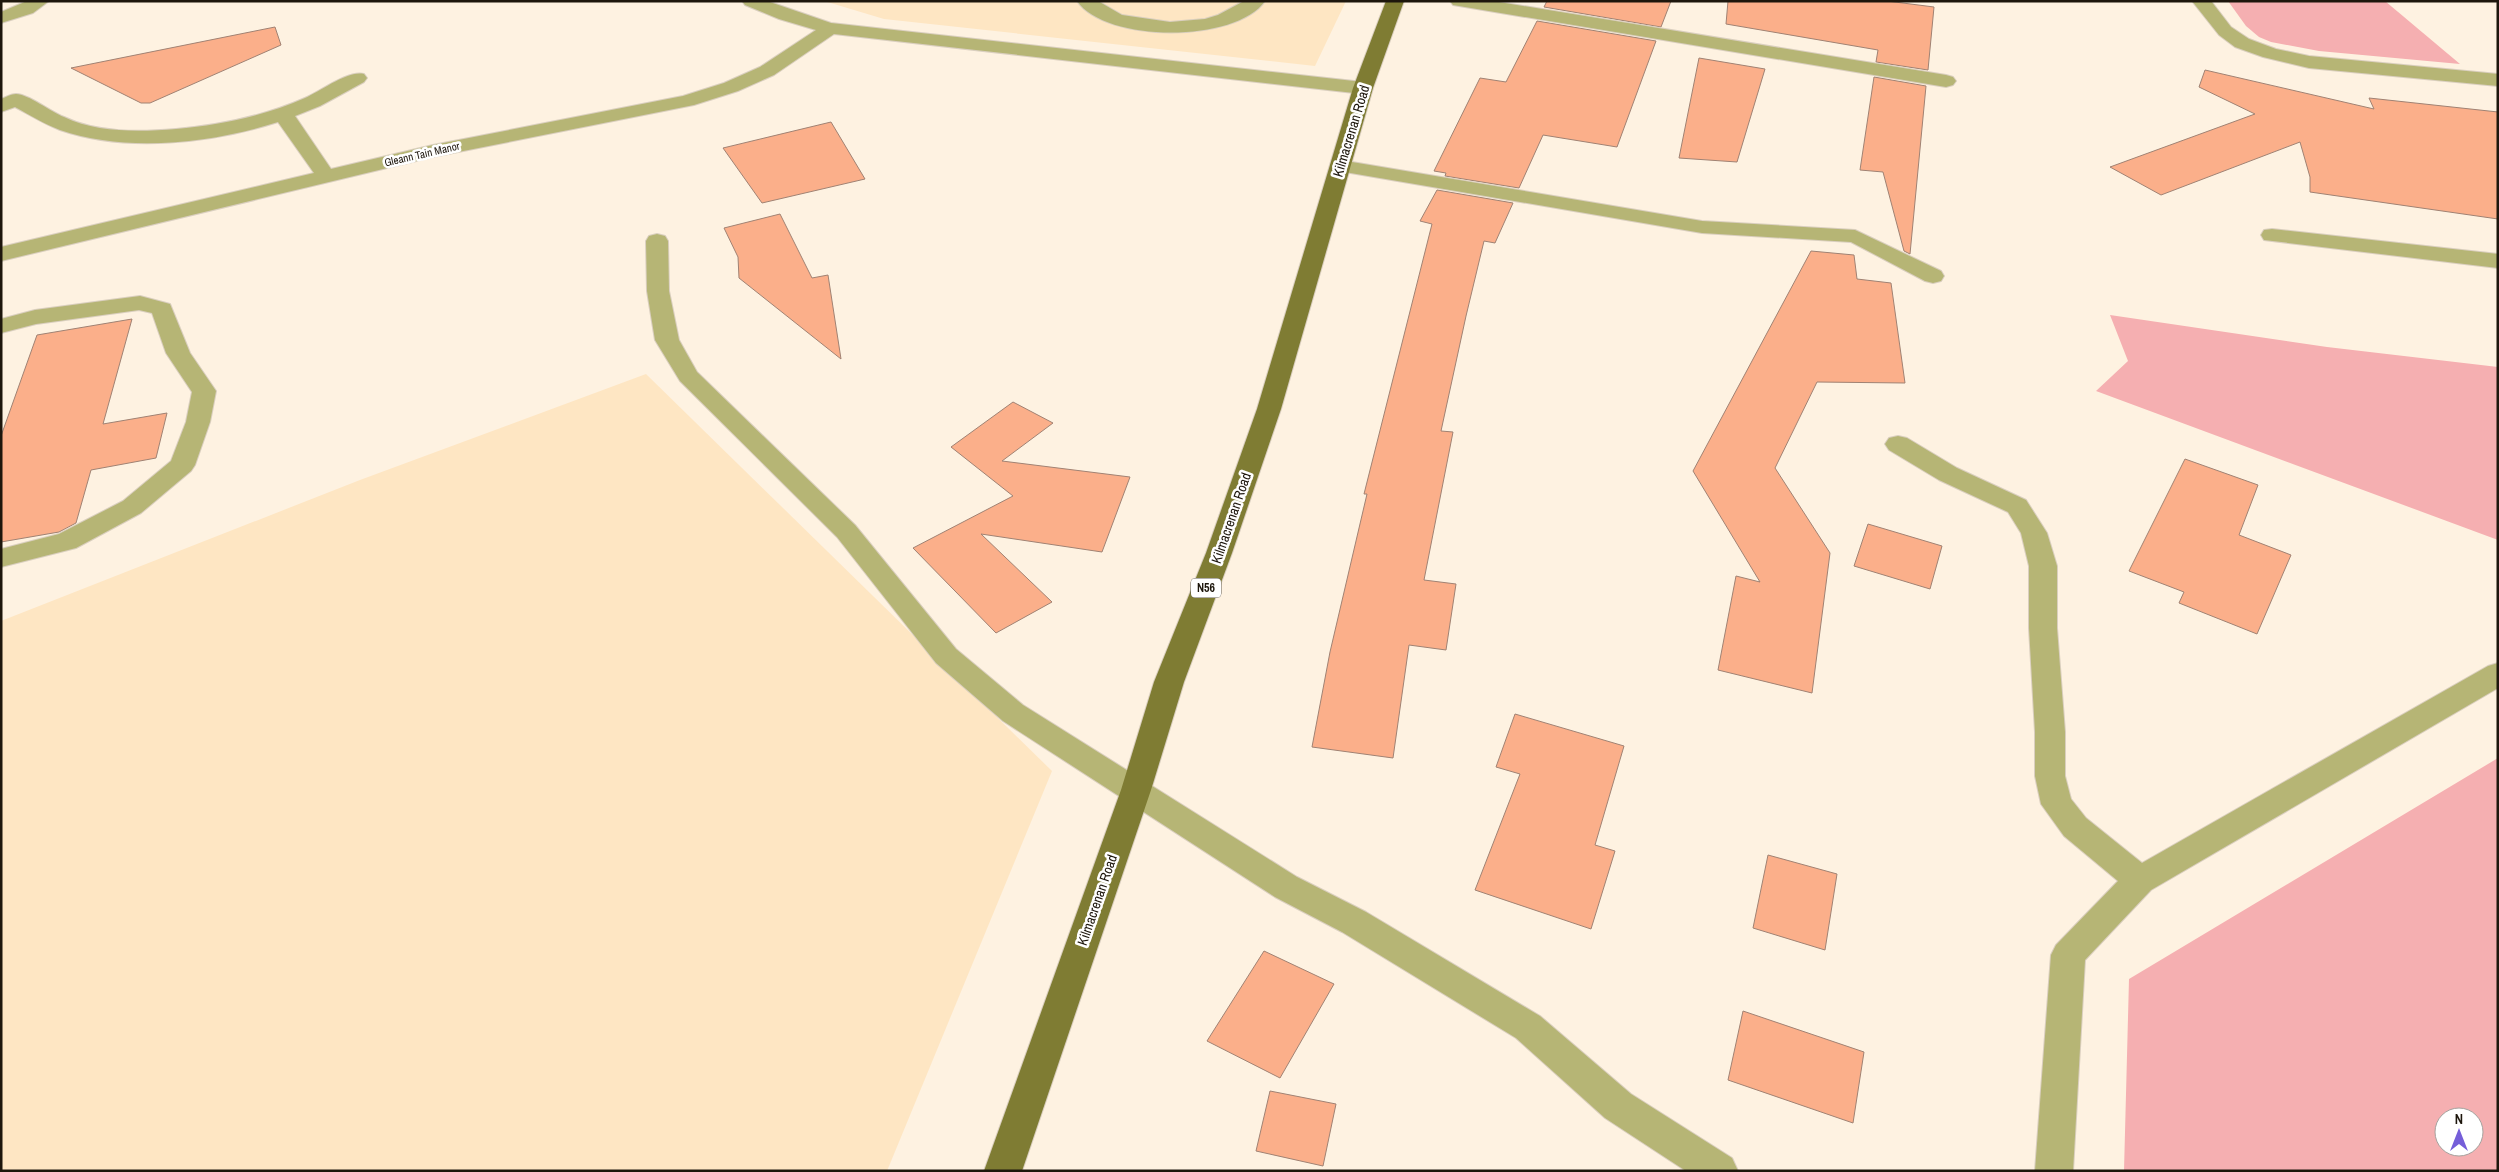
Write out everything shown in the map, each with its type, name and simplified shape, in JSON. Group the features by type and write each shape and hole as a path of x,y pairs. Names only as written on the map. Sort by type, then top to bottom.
{"main road":[{"name":"Kilmacrenan Road","path":"1003,1171 1136,790 1169,682 1219,553 1269,409 1364,88 1395,1"}],"street":[{"path":"1,18 27,9 40,1"},
{"path":"751,1 784,15 830,28 1364,88"},
{"path":"1086,1 1115,19 1181,28 1213,24 1242,12 1256,1"},
{"path":"1459,1 1663,33 1946,82"},
{"path":"2201,1 2225,30 2242,43 2270,53 2318,62 2498,80"},
{"name":"Gleann Tain Manor","path":"1,254 433,151 687,101 731,87 767,71 830,28"},
{"path":"1,106 16,100 66,125 98,133 147,136 209,132 257,123 283,114 330,95 356,78"},
{"path":"283,114 326,176"},
{"path":"1340,166 1702,227 1855,236 1933,276"},
{"path":"2272,236 2498,261"},
{"path":"656,241 658,291 667,340 688,376 846,531 946,656 1012,713 1136,790 1286,888 1354,922 1528,1027 1618,1106 1719,1171"},
{"path":"1,326 35,317 140,303 162,309 168,334 179,359 204,391 198,422 182,465 132,507 67,542 1,558"},
{"path":"1898,444 1948,474 1984,488 2017,506 2034,533 2044,566 2044,628 2050,732 2050,776 2056,804 2075,827 2140,880"},
{"path":"2054,1171 2068,955 2140,880 2498,674"}],"shaded area":[{"path":"824,1 1346,1 1315,66 884,19"},
{"path":"2228,1 2385,1 2460,64 2319,51 2271,42 2259,37 2246,26"},
{"path":"2110,315 2327,347 2498,367 2498,540 2096,391 2128,361"},
{"path":"646,374 1052,771 887,1171 1,1171 1,621 360,480"},
{"path":"2498,758 2498,1171 2124,1171 2129,979"}],"building":[{"path":"1547,1 1671,1 1661,27 1544,7"},
{"path":"1728,1 1887,1 1934,7 1928,70 1876,62 1878,50 1726,24"},
{"path":"1537,21 1656,41 1617,147 1543,135 1519,188 1445,176 1446,173 1434,171 1480,78 1506,82"},
{"path":"275,27 281,45 150,103 141,103 71,68"},
{"path":"1699,58 1765,69 1737,162 1679,158"},
{"path":"2205,70 2374,109 2369,98 2498,112 2498,219 2310,192 2310,177 2300,142 2161,195 2110,167 2255,114 2199,87"},
{"path":"1874,77 1926,86 1910,254 1904,251 1883,172 1860,170"},
{"path":"831,122 865,179 762,203 723,148"},
{"path":"1437,190 1513,203 1495,243 1484,241 1441,431 1453,432 1424,580 1456,584 1446,650 1409,645 1393,758 1312,747 1330,652 1367,494 1364,494 1432,224 1420,221"},
{"path":"780,214 812,278 828,275 841,359 739,278 738,257 724,228"},
{"path":"1811,251 1854,255 1857,279 1891,283 1905,383 1817,382 1775,468 1830,553 1812,693 1718,670 1736,576 1760,582 1693,471"},
{"path":"132,319 103,424 167,413 156,458 91,470 76,523 59,532 1,542 1,436 37,335"},
{"path":"1013,402 1053,423 1002,461 1130,477 1102,552 981,534 1052,602 996,633 913,548 1013,496 951,447"},
{"path":"2185,459 2258,485 2239,535 2291,555 2257,634 2179,603 2184,592 2129,571"},
{"path":"1868,524 1942,546 1930,589 1854,566"},
{"path":"1515,714 1624,746 1595,845 1615,851 1591,929 1475,890 1520,774 1496,767"},
{"path":"1768,855 1837,874 1825,950 1753,928"},
{"path":"1264,951 1334,984 1280,1078 1207,1041"},
{"path":"1743,1011 1864,1052 1853,1123 1728,1080"},
{"path":"1270,1091 1336,1104 1323,1166 1256,1151"}]}
